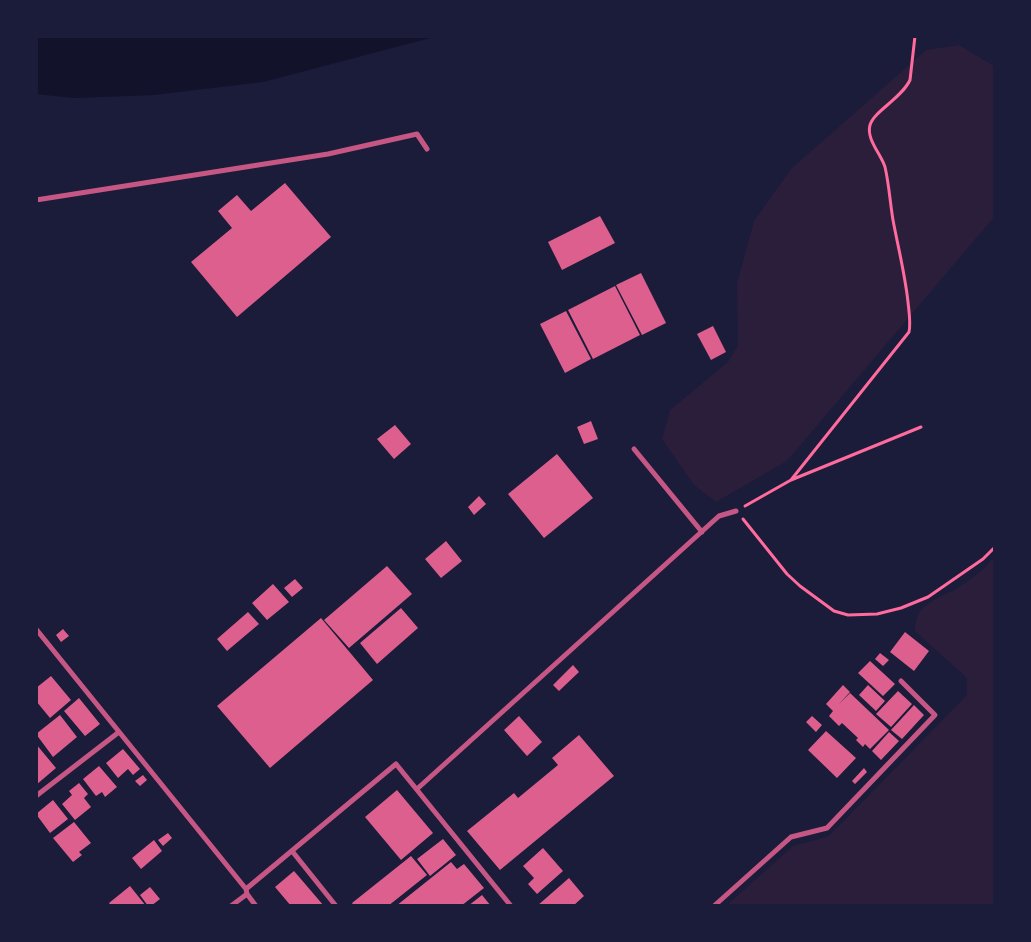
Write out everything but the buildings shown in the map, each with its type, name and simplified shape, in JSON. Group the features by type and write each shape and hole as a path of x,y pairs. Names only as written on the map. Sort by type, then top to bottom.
{"street":[{"path":"36,200 328,154 416,134 427,149"},
{"path":"634,449 702,532"},
{"path":"417,789 719,516 736,511"},
{"path":"36,629 256,906"},
{"path":"714,906 791,837 827,828 935,715 902,681"},
{"path":"36,796 119,732"},
{"path":"231,906 292,851 396,764 511,906"},
{"path":"292,851 336,906"}],"path":[{"path":"791,480 909,332 910,316 906,285 885,167 871,139 870,126 877,114 899,97 910,80 915,36"},
{"path":"921,427 791,480 736,511 787,574 800,586 834,610 848,615 877,614 902,608 928,597 983,559 995,546"}],"shaded area":[{"path":"36,36 438,36 263,82 153,95 74,98 36,94"},
{"path":"959,45 994,66 995,216 787,461 716,502 694,485 662,439 670,410 728,362 738,345 737,283 754,221 791,169 926,50"},
{"path":"995,556 995,906 726,906 793,846 829,836 967,695 967,678 915,631 916,622 923,608 969,580"}]}
